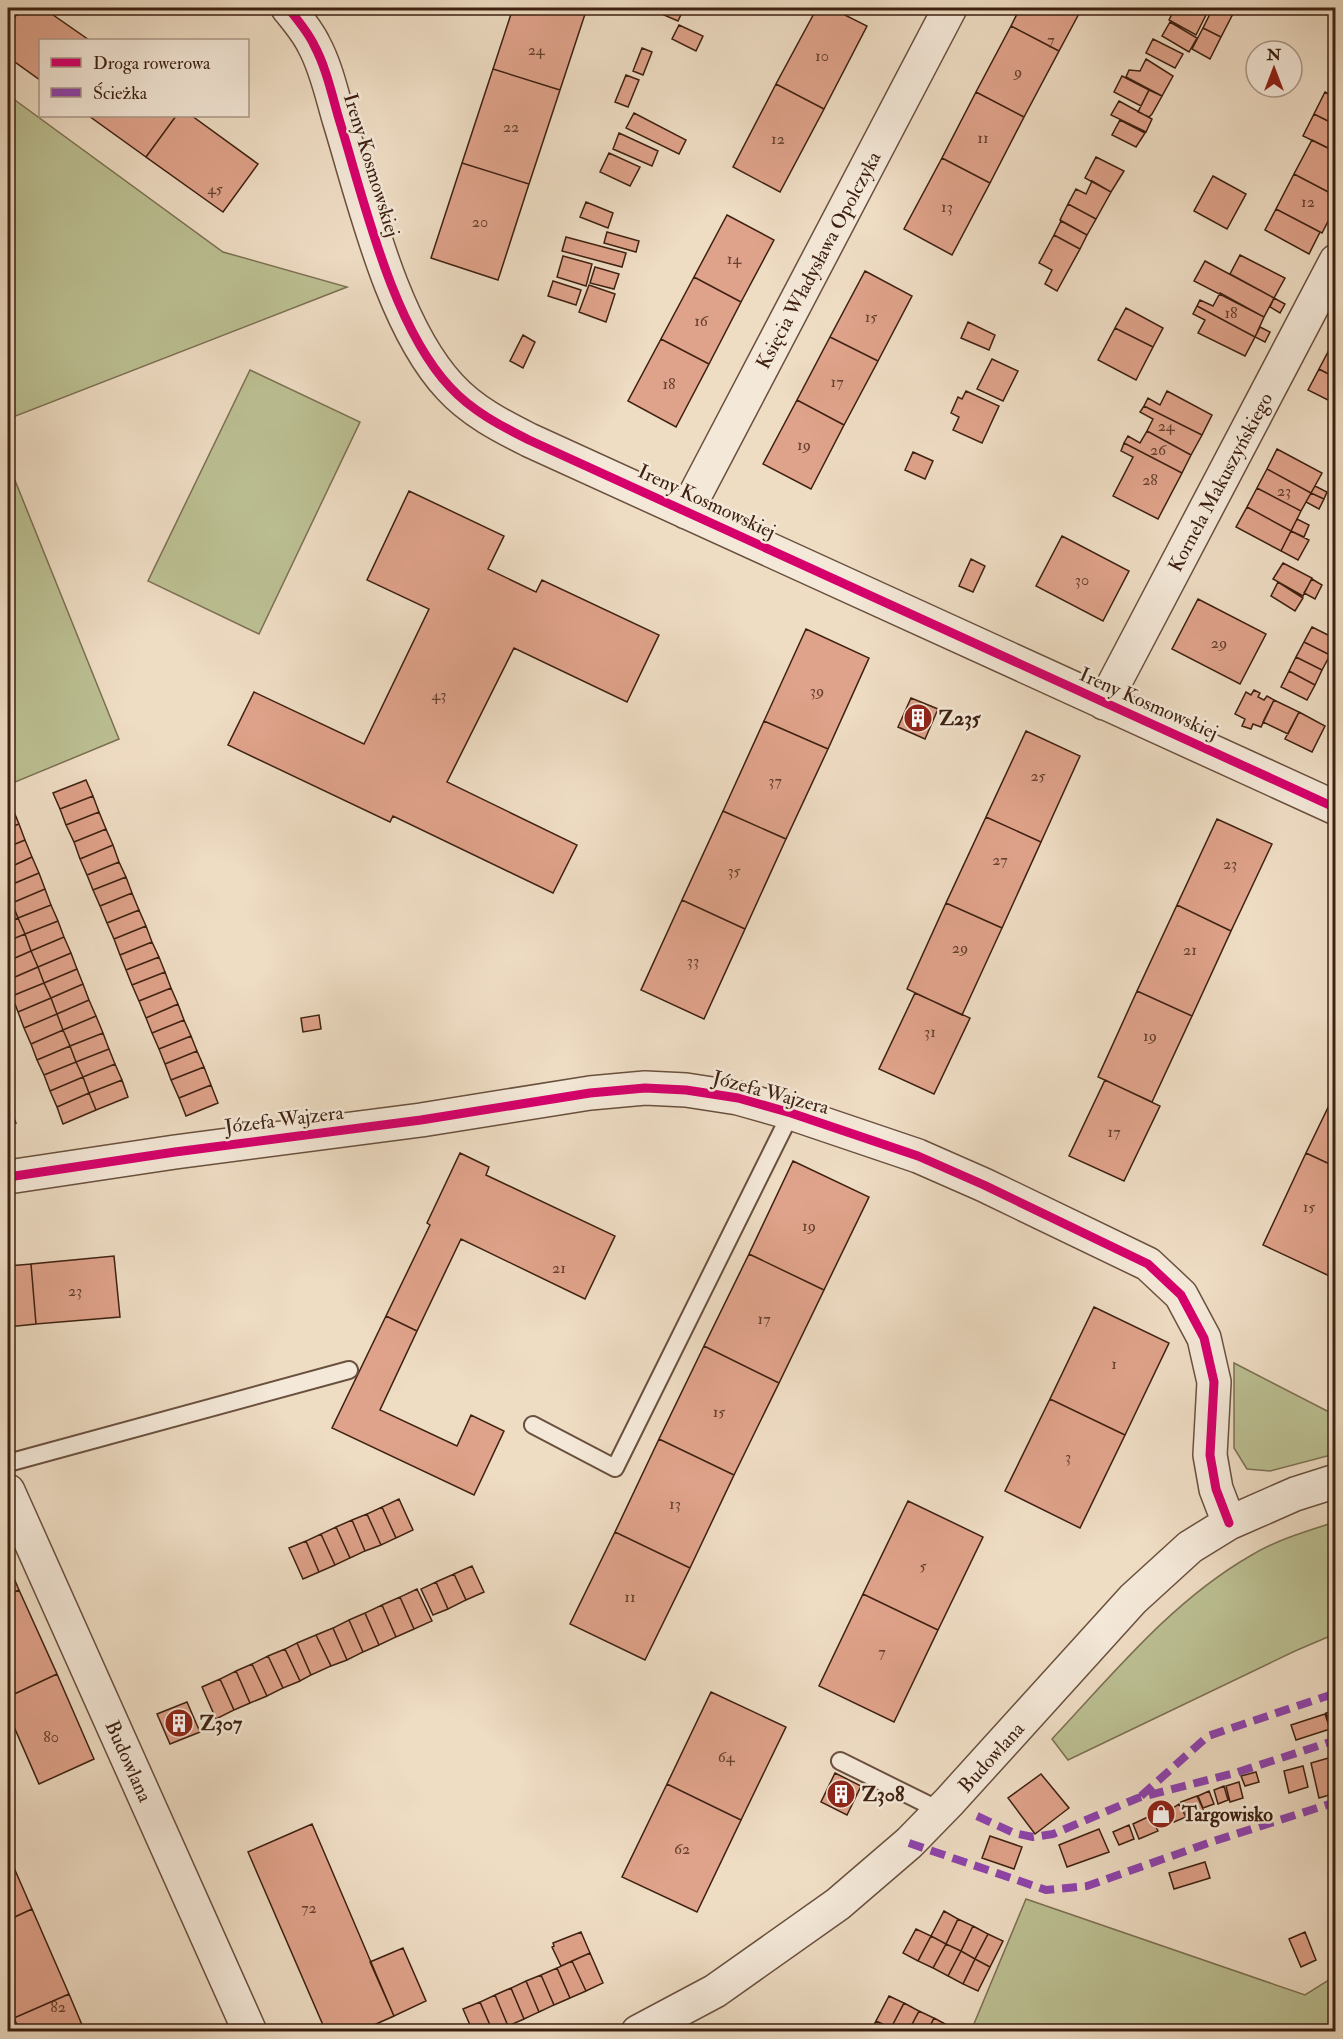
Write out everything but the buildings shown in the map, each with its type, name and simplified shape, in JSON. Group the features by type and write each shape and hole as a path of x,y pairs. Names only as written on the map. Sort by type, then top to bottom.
{"street":[{"name":"Ireny Kosmowskiej","path":"288,8 314,45 394,291 431,363 450,388 487,418 529,440 1335,808"},
{"name":"Księcia Władysława Opolczyka","path":"686,512 950,8"},
{"name":"Kornela Makuszyńskiego","path":"1104,703 1335,261"},
{"name":"Józefa Wajzera","path":"8,1177 207,1147 421,1120 590,1094 645,1088 686,1090 738,1098 791,1113 918,1156 984,1185 1148,1264 1181,1295 1204,1338 1214,1382 1210,1455 1216,1489 1229,1523"},
{"name":"Budowlana","path":"638,2031 715,1991 838,1904 909,1843 1133,1599 1190,1547 1229,1523 1295,1494 1335,1480"},
{"name":"Budowlana","path":"8,1491 250,2031"}],"lane":[{"path":"534,1425 615,1468 791,1113"},
{"path":"8,1462 350,1370"},
{"path":"840,1761 940,1811"}],"green space":[{"path":"8,95 223,252 347,287 8,419"},
{"path":"250,370 360,422 259,634 148,581"},
{"path":"8,463 119,739 8,785"},
{"path":"1234,1363 1335,1415 1335,1454 1270,1471 1247,1469 1234,1448"},
{"path":"1335,1522 1335,1634 1068,1760 1052,1739 1121,1664 1169,1617 1222,1574 1260,1550 1292,1536"},
{"path":"1026,1899 1305,1995 1335,1976 1335,2031 971,2031"}],"marked path":[{"path":"1141,1796 1208,1736 1336,1693"},
{"path":"977,1816 1014,1833 1033,1837 1053,1834 1138,1798 1235,1773 1336,1740"},
{"path":"909,1843 1046,1890 1087,1886 1211,1842 1336,1802"}],"cycle path":[{"path":"288,8 309,35 322,62 370,223 396,296 430,361 450,387 477,411 529,440 1336,808"},
{"path":"8,1177 175,1152 421,1120 590,1093 645,1088 686,1090 738,1098 791,1113 918,1156 984,1185 1148,1264 1181,1295 1204,1338 1214,1382 1210,1455 1216,1489 1229,1523"}],"place":[{"name":"Z235","path":"918,718"},
{"name":"Z307","path":"179,1723"},
{"name":"Z308","path":"841,1794"},
{"name":"Targowisko","path":"1161,1814"}]}
